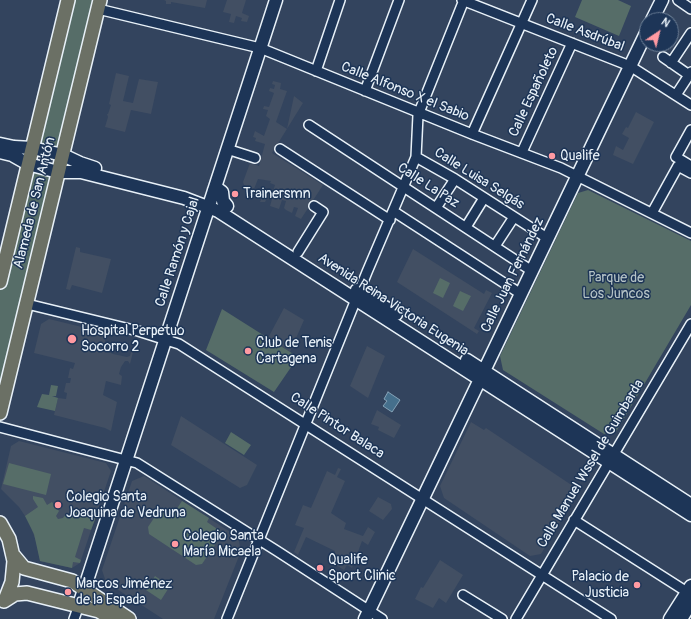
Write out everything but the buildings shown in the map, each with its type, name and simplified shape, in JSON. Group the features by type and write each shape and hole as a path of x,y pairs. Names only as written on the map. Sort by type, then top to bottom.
{"main road":[{"name":"Calle Ramón y Cajal","path":"79,605 276,0"},
{"path":"656,12 662,0"},
{"name":"Alameda de San Antón","path":"0,282 66,1"},
{"name":"Alameda de San Antón","path":"0,413 99,4"},
{"name":"Calle Juan Fernández","path":"367,615 639,47"},
{"name":"Avenida Reina Victoria Eugenia","path":"0,144 14,147 32,148 63,155 88,166 191,191 212,198 358,295 480,379"},
{"name":"Avenida Reina Victoria Eugenia","path":"0,152 12,155 28,164 58,172 80,172 212,198 221,191 223,201 227,206 298,252 465,369 691,505"},
{"name":"Avenida Reina Victoria Eugenia","path":"611,458 691,515"},
{"path":"0,523 9,539 14,556 20,565 28,570 72,581 129,619"},
{"path":"2,604 12,582 14,556"},
{"path":"2,604 11,595 23,593 79,605 99,611 112,619"},
{"path":"670,619 690,594"},
{"path":"681,619 690,594"}],"street":[{"path":"316,71 340,0"},
{"path":"365,91 399,0"},
{"path":"227,619 358,295 416,157 419,112 463,0"},
{"name":"Calle Asdrúbal","path":"463,0 630,66 691,105"},
{"path":"472,134 532,0"},
{"path":"678,0 691,9"},
{"name":"Calle Alfonso X el Sabio","path":"99,4 260,48 472,134 561,168 691,233"},
{"path":"671,63 691,33"},
{"name":"Calle Españoleto","path":"522,152 572,43"},
{"path":"663,57 690,74 676,95"},
{"name":"Calle La Paz","path":"310,126 532,270"},
{"path":"691,130 676,157 691,166"},
{"path":"228,149 255,158"},
{"path":"280,149 390,220"},
{"name":"Calle Luisa Selgás","path":"416,157 455,179 548,238"},
{"path":"652,213 678,166 691,173"},
{"path":"436,208 455,179"},
{"path":"466,227 484,198"},
{"path":"298,252 323,212 314,206"},
{"path":"393,211 521,294"},
{"path":"495,246 514,217"},
{"name":"Calle Pintor Balaca","path":"26,304 166,339 179,344 306,423 611,619"},
{"name":"Calle Manuel Wssel de Guimbarda","path":"516,619 691,324"},
{"path":"0,427 126,459 150,471 260,540 367,615 382,619"},
{"path":"574,520 690,594"},
{"path":"463,594 502,619"},
{"path":"74,619 79,605"}],"shaded area":[{"path":"164,0 207,0 205,8 171,2 171,4 166,4 166,1"},
{"path":"227,0 246,0 242,13 249,16 247,22 241,21 242,18 236,16 234,23 229,22 231,14 223,12"},
{"path":"116,73 129,76 123,101 133,103 139,79 158,82 151,114 131,110 125,132 105,127 108,117 107,114 111,105 109,104"},
{"path":"273,81 281,83 280,89 287,91 276,122 287,129 272,153 323,185 301,219 295,216 298,208 294,207 292,213 284,208 286,201 282,200 279,209 270,206 272,199 267,198 265,202 260,202 262,197 265,198 269,193 272,194 275,185 270,183 271,181 258,179 254,189 259,193 256,192 255,195 251,195 252,189 244,185 243,182 250,163 259,166 265,144 255,141 256,138 253,137 255,131 264,136 270,119 266,116 268,110 263,109 264,106 269,107 274,93 269,91 270,88 274,89 275,85 272,84"},
{"path":"294,96 303,103 287,129"},
{"path":"636,112 654,122 633,164 613,155 616,146 623,150 629,138 622,134 626,127 628,128"},
{"path":"76,247 80,248 80,252 111,259 102,293 72,285 70,290 66,289"},
{"path":"413,249 484,294 486,290 492,293 474,328 479,331 477,334 397,282"},
{"path":"284,308 304,320 290,352 268,338"},
{"path":"49,319 107,333 103,349 113,354 127,357 130,356 131,352 133,352 130,364 128,361 125,361 121,367 119,374 122,376 121,385 106,381 103,395 117,402 111,431 105,428 54,415 58,398 66,399 67,393 64,392 66,383 70,383 71,378 68,378 70,368 73,369 75,363 34,353 41,324"},
{"path":"367,346 385,356 368,398 350,386"},
{"path":"388,392 400,400 392,412 383,406 387,401 384,399"},
{"path":"377,410 401,425 394,438 378,430 379,427 371,424"},
{"path":"181,416 257,465 247,485 240,488 171,445"},
{"path":"471,422 484,430 486,428 579,490 541,554 530,556 444,498 440,486"},
{"name":"Colegio Santa Joaquina de Vedruna","path":"19,441 106,463 111,471 80,563 72,568 40,561 36,541 29,522 19,507 1,489 11,446"},
{"path":"338,468 341,469 337,477 345,481 331,513 346,523 344,529 363,536 368,527 375,532 368,545 362,541 352,568 347,565 344,570 331,562 335,551 306,537 298,555 294,552 304,528 295,525 303,505 311,508 327,471 335,475"},
{"name":"Colegio Santa María Micaela","path":"144,476 238,537 241,551 214,619 163,619 106,582 102,570 132,481"},
{"path":"378,497 391,504 392,509 383,520 369,511"},
{"path":"440,560 463,575 446,603 439,598 433,608 415,599 421,587 423,588"}],"green space":[{"path":"68,0 100,0 63,155 32,148"},
{"path":"582,0 618,0 631,6 619,36 575,17"},
{"path":"28,164 58,172 0,413 0,282"},
{"name":"Parque de Los Juncos","path":"588,190 691,241 691,305 616,432 604,434 503,370 500,356 578,193"},
{"path":"440,278 450,283 443,298 433,293"},
{"path":"460,291 471,296 463,311 453,306"},
{"name":"Club de Tenis Cartagena","path":"222,309 298,357 274,392 206,350"},
{"path":"51,385 58,386 56,396 52,396 58,398 55,411 37,407 42,394 49,395"},
{"path":"231,432 251,445 244,455 225,443"},
{"path":"9,463 51,474 46,495 3,484"},
{"path":"33,496 43,498 47,505 52,502 59,511 56,516 58,519 63,518 66,514 67,516 77,509 96,517 91,530 84,528 75,557 81,560 80,563 73,562 72,568 40,561 34,534 25,516 38,507 33,499"},
{"path":"182,501 209,518 207,522 223,533 202,564 196,565 149,534 148,527 158,512 165,512 172,516"},
{"path":"155,576 170,586 161,600 146,590"}],"place":[{"name":"Qualife","path":"552,156"},
{"name":"Trainersmn","path":"235,194"},
{"name":"Hospital Perpetuo Socorro 2","path":"72,339"},
{"name":"Club de Tenis Cartagena","path":"248,351"},
{"name":"Colegio Santa Joaquina de Vedruna","path":"58,505"},
{"name":"Colegio Santa María Micaela","path":"175,544"},
{"name":"Qualife Sport Clinic","path":"320,568"},
{"name":"Palacio de Justicia","path":"637,585"},
{"name":"Marcos Jiménez de la Espada","path":"68,592"}]}
